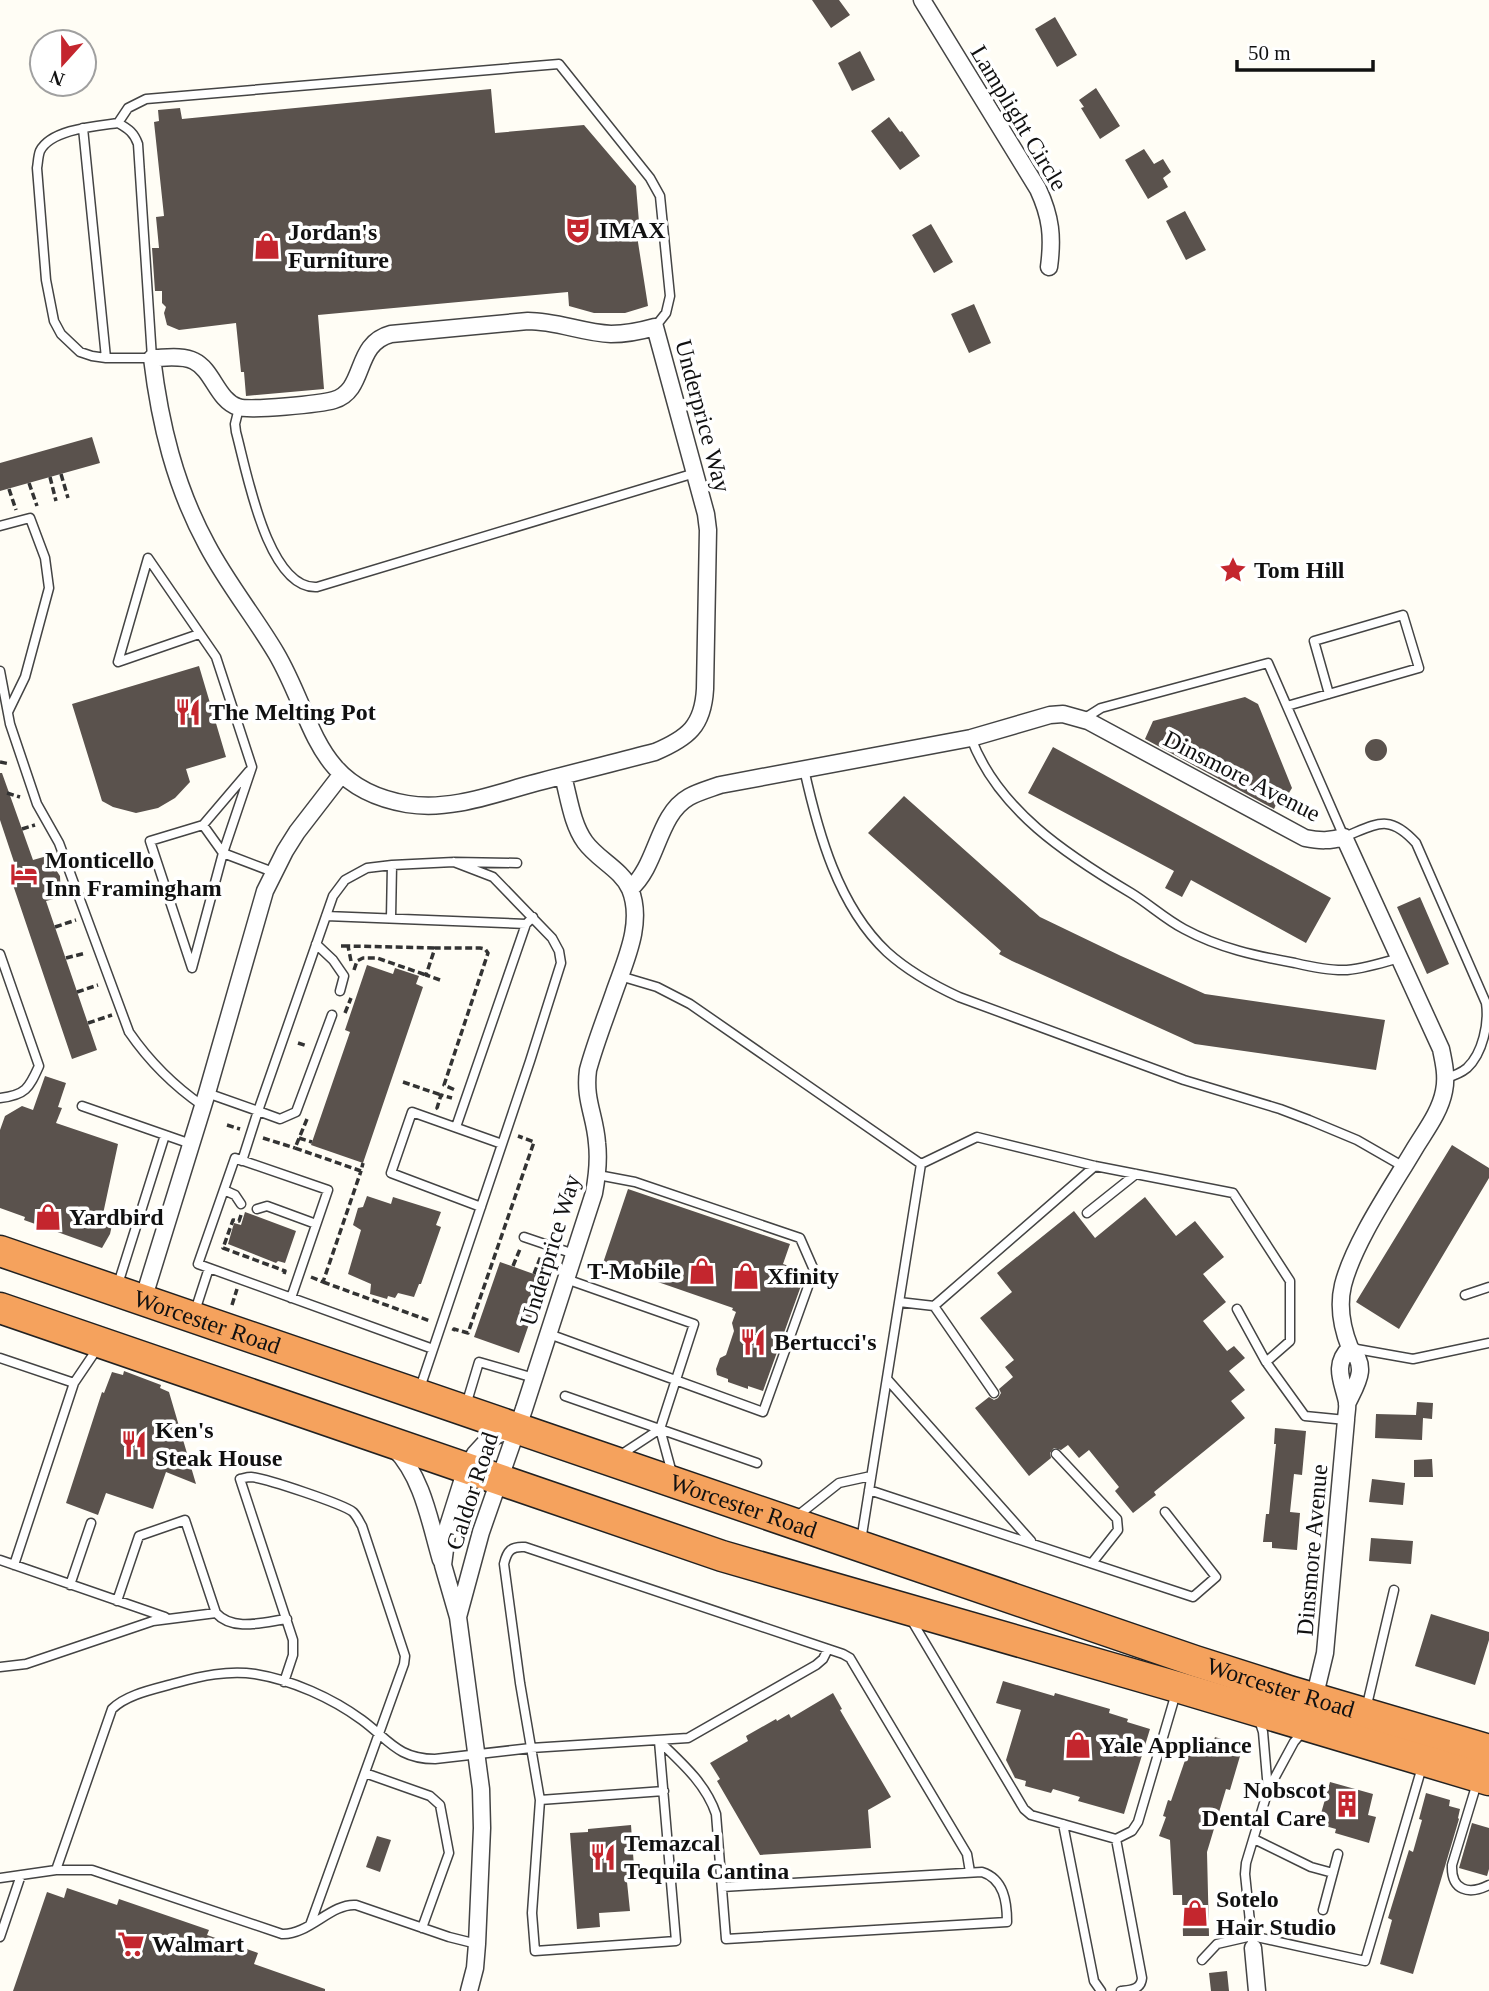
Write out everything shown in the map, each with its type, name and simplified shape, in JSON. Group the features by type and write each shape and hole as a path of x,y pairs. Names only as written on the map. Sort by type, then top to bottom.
{"highway":[{"name":"Worcester Road","path":"0,1251 1182,1657 1424,1760 1486,1769"},
{"name":"Worcester Road","path":"0,1308 722,1556 1177,1686 1252,1710 1365,1714 1486,1769"}],"street":[{"name":"Lamplight Circle","path":"922,0 1043,199 1051,228 1049,267"},
{"name":"Underprice Way","path":"152,358 157,402 174,470 183,496 207,546 287,673 317,743 327,759 341,775 362,789 405,804 426,806 464,802 654,752 683,738 701,717 705,689 708,530 706,514 655,327 638,332 610,334 528,321 391,334 380,337 372,344 350,389 333,401 239,408"},
{"path":"152,358 193,359 201,365 225,397 239,408"},
{"name":"Dinsmore Avenue","path":"629,889 645,870 667,822 687,798 720,785 971,738 1050,715 1063,714 1082,720 1291,832 1320,841 1345,837 1441,1049 1446,1078 1440,1106 1356,1251 1343,1286 1342,1321 1350,1348 1360,1363 1360,1371 1347,1412 1325,1653 1312,1712"},
{"path":"129,1295 191,1144 257,916 273,872 309,814 341,775"},
{"path":"563,776 579,832 586,844 622,877 629,889"},
{"name":"Underprice Way","path":"517,1429 575,1255 598,1175 597,1142 588,1102 587,1078 592,1053 634,930 635,914 629,889"},
{"name":"Caldor Road","path":"469,1991 477,1944 482,1808 458,1617 443,1565 448,1526 466,1469 486,1442 499,1434 517,1429"},
{"name":"Caldor Road","path":"458,1617 481,1532 517,1429"},
{"path":"382,1440 395,1449 411,1468 443,1565"},
{"path":"1252,1942 1257,1991"}],"lane":[{"path":"118,124 128,108 146,99 559,64 650,178 660,196 670,296 666,313 655,327"},
{"path":"118,124 129,129 138,144 152,358 106,358 80,352 61,334 54,321 43,250 37,168 41,150 47,143 83,128 118,124"},
{"path":"83,128 106,358"},
{"path":"239,408 236,432 262,529 281,564 294,578 310,587 695,473"},
{"path":"0,526 30,518 45,558 49,588 25,677 8,712"},
{"path":"199,634 117,662 148,558 215,657 252,767 223,853 192,968 150,841 203,825 252,767"},
{"path":"1287,706 1329,694 1419,668 1403,615 1314,641 1329,694"},
{"path":"1082,720 1101,708 1268,663 1345,837 1376,824 1388,823 1398,826 1416,842 1486,1003 1488,1014 1484,1038 1474,1059 1466,1068 1446,1078"},
{"path":"0,671 10,724 37,804 60,843 120,1013 139,1047 173,1083 205,1100 258,1111 280,1119 296,1112 332,1015"},
{"path":"971,738 977,754 1003,795 1040,831 1182,928 1242,952 1332,970 1362,968 1399,958"},
{"path":"804,769 810,800 826,848 847,896 870,933 904,967 943,990 971,1002 1184,1080 1280,1109 1335,1130 1404,1167"},
{"path":"203,825 223,853 273,872"},
{"path":"418,1395 559,971 559,951 552,938 533,917 494,877 454,862"},
{"path":"242,1161 333,896 345,880 367,869 392,865 517,863"},
{"path":"391,918 392,865"},
{"path":"326,916 526,924"},
{"path":"456,1127 526,924 533,917"},
{"path":"316,944 333,960 344,976 340,991"},
{"path":"0,954 39,1066 29,1088 12,1097 0,1098"},
{"path":"620,976 657,987 690,1004 921,1164"},
{"path":"82,1106 191,1144"},
{"path":"481,1207 391,1173 412,1112 502,1144"},
{"path":"129,1295 165,1135"},
{"path":"921,1164 977,1137 1095,1166 1233,1194 1290,1281 1290,1341 1266,1362"},
{"path":"291,1297 328,1190 235,1158 198,1264 433,1349"},
{"path":"860,1547 921,1164"},
{"path":"934,1306 1095,1166"},
{"path":"1087,1213 1136,1174"},
{"path":"549,1334 764,1412 814,1270 800,1238 635,1182 598,1175"},
{"path":"224,1190 240,1194 241,1209"},
{"path":"260,1199 268,1206 316,1224"},
{"path":"257,1209 268,1206"},
{"path":"524,1237 575,1255"},
{"path":"193,1317 209,1268"},
{"path":"566,1279 694,1324 660,1429 674,1483"},
{"path":"1465,1296 1489,1287"},
{"path":"899,1301 934,1306 994,1393"},
{"path":"1237,1309 1266,1362 1305,1416 1347,1412"},
{"path":"14,1565 74,1383 100,1343"},
{"path":"1350,1348 1413,1359 1489,1343"},
{"path":"0,1358 74,1383"},
{"path":"464,1411 479,1362 534,1378"},
{"path":"887,1379 1033,1544"},
{"path":"565,1396 757,1463"},
{"path":"611,1461 660,1429"},
{"path":"1056,1454 1117,1519 1118,1530 1092,1563"},
{"path":"789,1522 839,1483 871,1476"},
{"path":"284,1682 294,1651 293,1640 240,1479 258,1479 338,1504 353,1513 359,1521 405,1656 310,1925"},
{"path":"869,1490 1193,1597 1216,1577 1165,1512"},
{"path":"117,1601 139,1536 185,1520 216,1613 229,1623 240,1625 287,1619"},
{"path":"70,1585 91,1523"},
{"path":"659,1741 676,1941 535,1951 533,1913 540,1800 504,1577 506,1556 510,1549 517,1546 850,1658 967,1853 970,1872"},
{"path":"0,1560 168,1618"},
{"path":"1365,1714 1394,1590"},
{"path":"904,1608 1020,1804 1031,1815 1116,1839 1132,1831 1138,1822 1177,1686"},
{"path":"0,1667 26,1664 139,1625 168,1618 216,1613"},
{"path":"56,1870 108,1717 118,1703 178,1682 217,1674 255,1674 284,1682 337,1704 401,1752 416,1758 435,1759 531,1748 688,1738 816,1665 828,1649"},
{"path":"1252,1710 1263,1732 1268,1790"},
{"path":"1252,1942 1246,1863 1268,1790 1312,1712"},
{"path":"659,1741 704,1787 712,1802 716,1814 726,1939 1007,1922 1004,1895 994,1877 982,1872 722,1887"},
{"path":"1202,1960 1217,1944 1252,1942 1364,1961 1424,1760"},
{"path":"1486,1769 1452,1865 1452,1874 1464,1890 1480,1890 1489,1885"},
{"path":"365,1773 430,1796 440,1805 449,1853 422,1928"},
{"path":"540,1800 664,1791"},
{"path":"1063,1824 1094,1981 1101,1991"},
{"path":"1116,1839 1142,1978 1137,1988 1121,1991"},
{"path":"1254,1839 1311,1867 1333,1873"},
{"path":"1323,1910 1338,1853"},
{"path":"0,1878 77,1868 107,1873 282,1934 296,1933 350,1905 477,1944"},
{"path":"0,1937 21,1875"}],"path":[{"path":"61,474 68,498"},
{"path":"50,477 56,501"},
{"path":"29,483 37,506"},
{"path":"9,489 19,521"},
{"path":"55,927 86,917"},
{"path":"341,946 480,948 488,953 444,1085 456,1090 452,1098 403,1082"},
{"path":"348,946 355,977"},
{"path":"426,975 435,948"},
{"path":"66,958 98,950"},
{"path":"354,969 357,961 370,957 440,980"},
{"path":"77,992 109,981"},
{"path":"343,1020 352,994"},
{"path":"88,1023 120,1013"},
{"path":"441,1095 437,1108 443,1111"},
{"path":"295,1149 310,1112"},
{"path":"227,1125 240,1129"},
{"path":"450,1339 454,1329 468,1334 534,1142 518,1136"},
{"path":"261,1137 361,1171"},
{"path":"299,1138 312,1142"},
{"path":"323,1282 363,1163"},
{"path":"241,1209 239,1221 233,1220 223,1248 285,1271 282,1280"},
{"path":"513,1266 524,1237"},
{"path":"534,1274 545,1244"},
{"path":"310,1277 432,1321"},
{"path":"230,1311 236,1292"}],"building":[{"path":"812,0 839,0 850,15 831,28"},
{"path":"1055,17 1077,55 1057,67 1035,29"},
{"path":"860,51 875,80 852,91 838,63"},
{"path":"1096,88 1120,126 1100,139 1079,100"},
{"path":"491,89 495,133 584,125 636,186 639,222 635,223 648,306 625,313 594,313 569,306 568,292 318,315 324,389 246,396 236,323 179,330 167,325 162,291 155,291 152,248 159,248 156,217 164,216 154,122 159,121 158,110 180,108 182,119"},
{"path":"889,117 920,156 900,170 871,131"},
{"path":"1144,149 1154,164 1163,159 1171,172 1163,178 1168,187 1148,199 1125,160"},
{"path":"1185,211 1206,250 1186,260 1166,221"},
{"path":"931,224 953,262 934,273 912,235"},
{"path":"974,304 991,343 969,353 951,314"},
{"path":"92,437 100,463 0,491 0,463"},
{"path":"199,666 226,757 186,769 190,782 175,798 158,808 136,813 102,801 72,704"},
{"path":"1245,697 1258,704 1292,788 1287,796 1281,794 1274,809 1145,739 1153,721"},
{"path":"1376,739 1384,742 1387,750 1384,758 1376,761 1368,758 1365,750 1368,742"},
{"path":"1053,747 1331,898 1306,943 1191,880 1182,897 1165,888 1174,871 1028,793"},
{"path":"0,773 33,860 47,856 60,876 61,897 46,901 97,1050 72,1059 11,879 19,877 0,820"},
{"path":"904,796 1040,917 1121,956 1205,994 1385,1020 1376,1070 1195,1044 999,954 1001,951 868,833"},
{"path":"1420,897 1449,964 1427,974 1397,907"},
{"path":"367,965 393,974 395,968 419,976 416,984 423,987 363,1163 311,1145 350,1032 345,1030"},
{"path":"45,1076 66,1083 58,1107 62,1108 56,1123 118,1144 103,1214 114,1216 110,1234 102,1248 24,1220 25,1217 0,1208 0,1130 5,1116 22,1106 33,1110"},
{"path":"1452,1145 1489,1168 1489,1178 1399,1329 1356,1302"},
{"path":"628,1189 790,1244 783,1264 806,1272 763,1391 748,1386 748,1389 717,1375 720,1358 726,1355 734,1331 732,1323 736,1312 733,1308 603,1263"},
{"path":"367,1196 391,1204 393,1197 441,1212 436,1225 441,1227 414,1297 398,1293 395,1298 388,1296 387,1299 370,1294 371,1284 348,1274 361,1230 353,1225 358,1208 363,1207"},
{"path":"1145,1197 1176,1236 1195,1221 1224,1257 1203,1274 1226,1302 1203,1321 1227,1351 1234,1346 1245,1358 1229,1371 1245,1390 1231,1401 1245,1418 1154,1492 1156,1495 1133,1513 1115,1491 1119,1487 1089,1450 1079,1458 1068,1445 1061,1450 1054,1448 1050,1453 1051,1458 1029,1476 975,1408 989,1397 994,1400 998,1398 1001,1393 999,1389 1013,1377 1005,1367 1014,1360 980,1318 1012,1292 997,1273 1074,1211 1095,1238"},
{"path":"245,1212 296,1231 285,1263 276,1263 228,1244 234,1223 241,1225"},
{"path":"500,1262 545,1278 519,1353 474,1337"},
{"name":"Ken's Steak House","path":"124,1371 161,1385 160,1388 169,1392 196,1484 166,1472 153,1509 106,1493 98,1515 66,1503 102,1392 104,1393 112,1372 123,1375"},
{"path":"1417,1402 1433,1403 1432,1419 1423,1418 1422,1440 1375,1438 1376,1414 1416,1415"},
{"path":"1275,1428 1306,1431 1302,1475 1294,1474 1290,1512 1300,1513 1297,1550 1272,1548 1272,1542 1263,1542 1266,1514 1269,1514 1276,1444"},
{"path":"1432,1459 1433,1477 1414,1477 1414,1460"},
{"path":"1372,1479 1405,1483 1403,1505 1369,1502"},
{"path":"1371,1538 1413,1541 1411,1564 1369,1561"},
{"path":"1431,1614 1489,1632 1475,1685 1415,1666"},
{"name":"Yale Appliance","path":"1003,1681 1110,1709 1109,1713 1128,1719 1127,1722 1150,1729 1124,1814 1078,1801 1080,1797 1053,1789 1051,1793 1025,1786 1026,1781 1015,1778 1006,1760 1021,1710 996,1703"},
{"path":"833,1693 842,1709 840,1710 891,1797 868,1810 871,1848 760,1855 717,1781 720,1779 710,1763 748,1741 746,1736 776,1719 777,1721 789,1714 791,1718"},
{"path":"1215,1737 1243,1746 1230,1790 1226,1789 1207,1852 1209,1936 1183,1936 1182,1895 1173,1895 1170,1840 1159,1836 1166,1817 1163,1816 1168,1800 1171,1801 1192,1740 1212,1746"},
{"name":"Nobscot Dental Care","path":"1330,1782 1373,1794 1368,1815 1376,1817 1369,1843 1335,1833 1336,1829 1318,1824"},
{"path":"1426,1793 1450,1800 1449,1806 1460,1809 1413,1974 1380,1964 1392,1920 1388,1918 1409,1850 1413,1852"},
{"path":"1472,1823 1489,1828 1487,1876 1459,1868"},
{"name":"Temazcal Tequila Cantina","path":"631,1825 635,1881 627,1882 630,1911 599,1913 600,1927 577,1929 570,1833"},
{"path":"377,1836 391,1840 380,1872 366,1867"},
{"name":"Walmart","path":"67,1888 117,1905 119,1899 209,1930 207,1935 258,1953 254,1964 325,1991 13,1991 47,1892 64,1898"},
{"path":"1227,1971 1229,1991 1211,1991 1209,1973"}],"place":[{"name":"IMAX","path":"578,230"},
{"name":"Jordan's Furniture","path":"267,246"},
{"name":"Tom Hill","path":"1233,570"},
{"name":"The Melting Pot","path":"188,712"},
{"name":"Monticello Inn Framingham","path":"24,874"},
{"name":"Yardbird","path":"48,1217"},
{"name":"T-Mobile","path":"702,1271"},
{"name":"Xfinity","path":"746,1276"},
{"name":"Bertucci's","path":"753,1342"},
{"name":"Ken's Steak House","path":"134,1444"},
{"name":"Yale Appliance","path":"1078,1745"},
{"name":"Nobscot Dental Care","path":"1347,1804"},
{"name":"Temazcal Tequila Cantina","path":"603,1857"},
{"name":"Sotelo Hair Studio","path":"1195,1913"},
{"name":"Walmart","path":"131,1944"}]}
